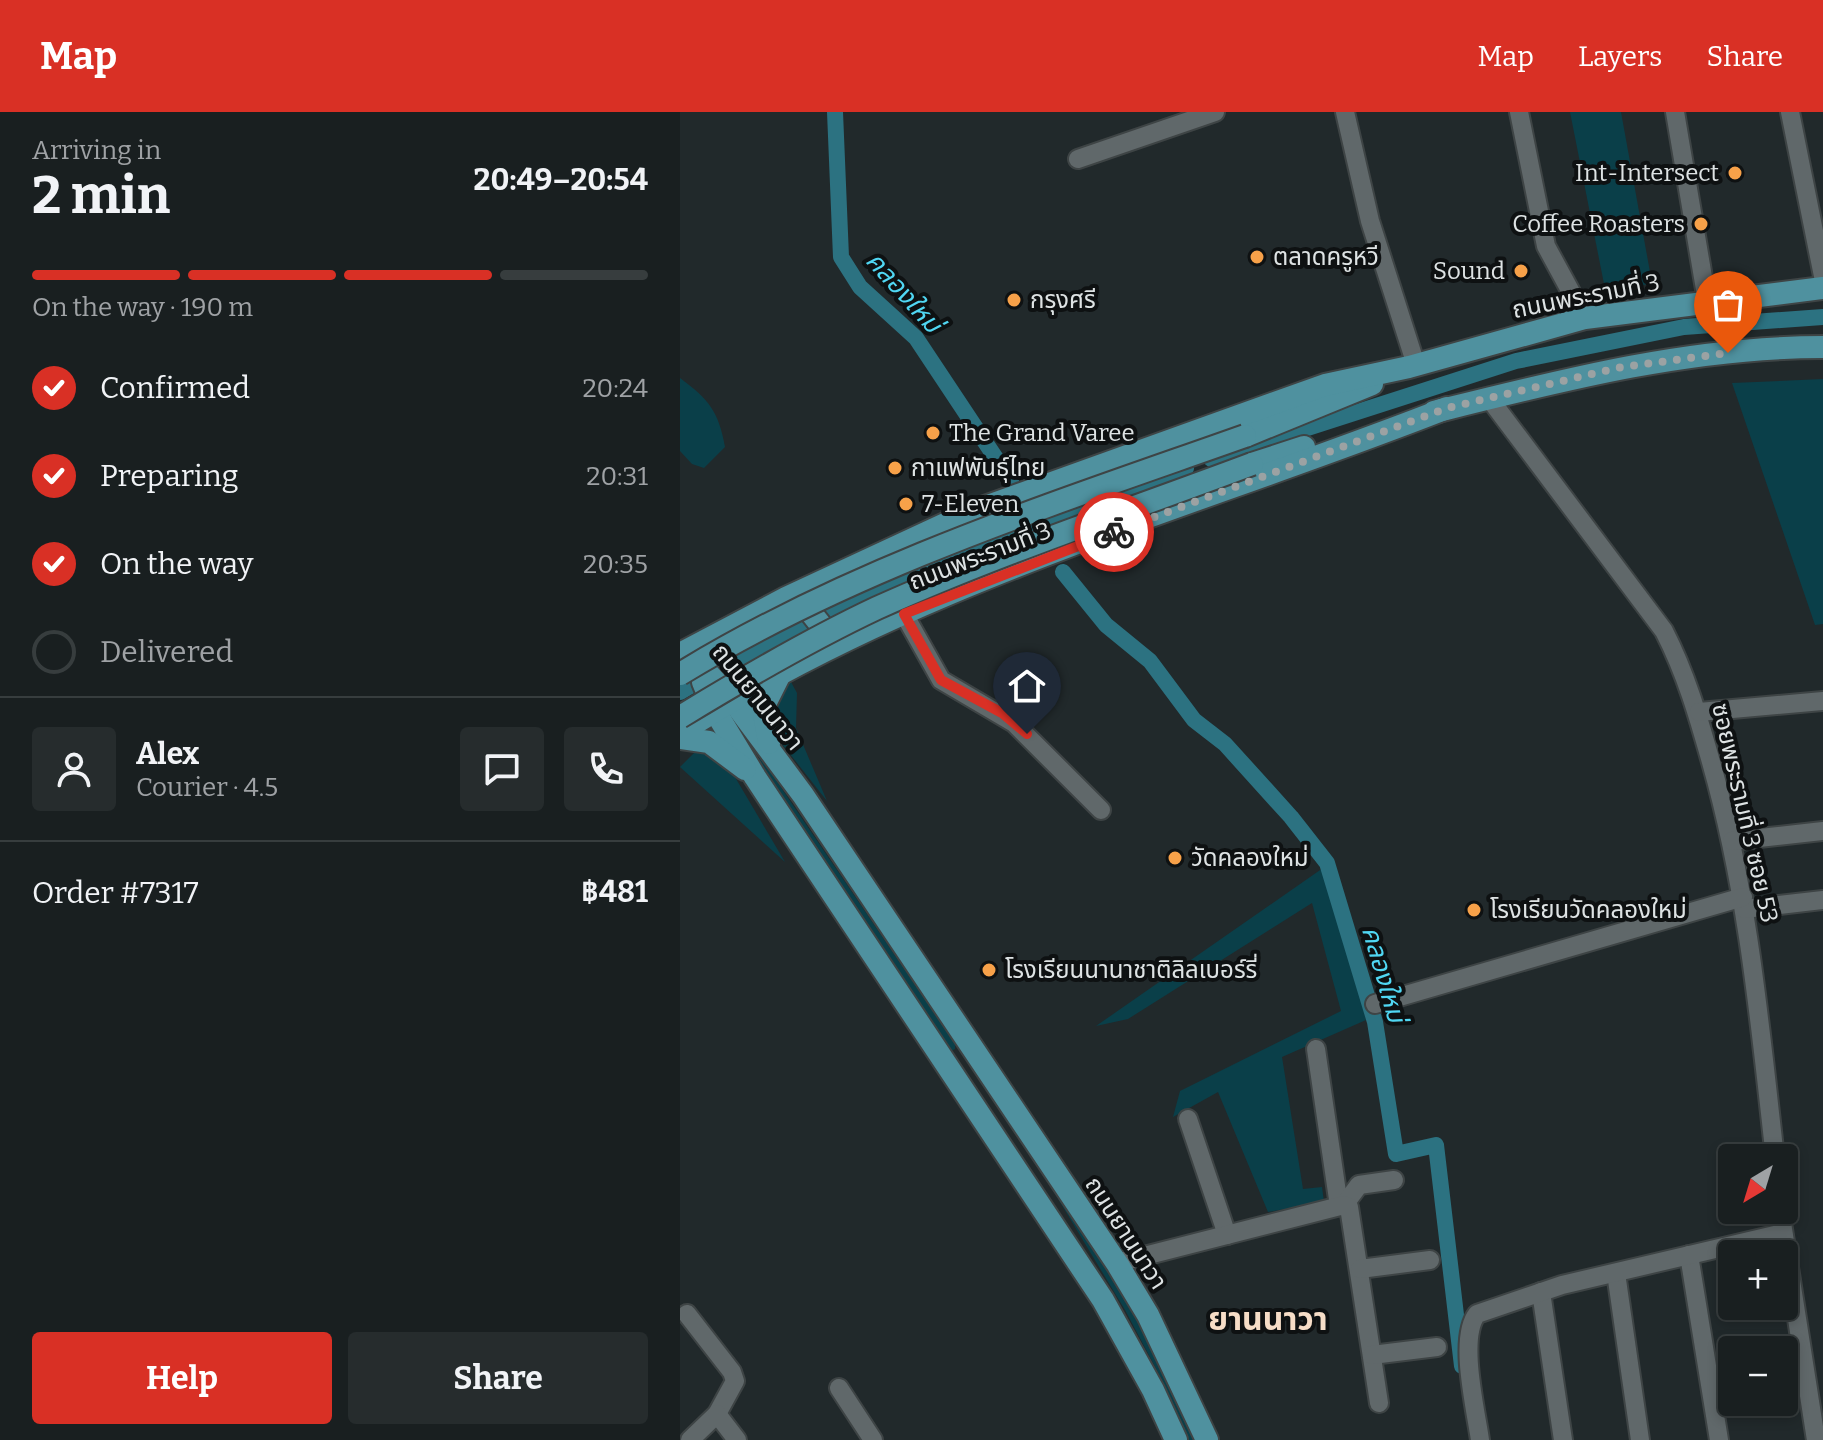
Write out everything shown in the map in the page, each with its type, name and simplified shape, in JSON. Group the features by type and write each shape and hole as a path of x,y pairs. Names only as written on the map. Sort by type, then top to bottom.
{"main road":[{"name":"ถนนพระรามที่ 3","path":"689,663 817,583 986,507 1325,385 1413,366 1585,318 1823,288"},
{"name":"ถนนพระรามที่ 3","path":"680,717 811,641 903,597 1252,464 1349,433 1622,367 1759,349 1823,347"},
{"name":"ถนนพระรามที่ 3","path":"689,663 907,560 1000,522 1330,404 1413,366"},
{"name":"ถนนพระรามที่ 3","path":"680,736 719,698 968,586 1447,408"},
{"path":"817,583 811,603 815,619 827,633 845,640"},
{"name":"ถนนยานนาวา","path":"689,663 771,753 1117,1263 1155,1327 1207,1440"},
{"path":"771,753 763,708 780,673"},
{"name":"ถนนยานนาวา","path":"719,698 755,777 1103,1300 1153,1390 1176,1440"},
{"path":"680,736 709,742 755,777"},
{"path":"980,1060 966,1053 960,1063 1015,1149 1012,1161"}],"street":[{"path":"1078,159 1215,112"},
{"path":"1345,112 1370,221 1413,366"},
{"path":"1519,112 1546,246 1585,318"},
{"path":"1675,112 1707,301"},
{"path":"1790,112 1823,276"},
{"name":"ซอยพระรามที่ 3 ซอย 53","path":"1489,398 1664,631 1699,712 1732,841 1744,903 1773,1144"},
{"path":"904,614 941,680 1014,723 1101,810"},
{"path":"1699,712 1823,701"},
{"path":"1732,841 1823,831"},
{"path":"1375,1004 1744,903 1823,900"},
{"path":"1316,1049 1342,1205 1351,1211 1379,1403"},
{"path":"1188,1119 1227,1235"},
{"path":"1117,1263 1342,1205 1359,1185 1394,1180"},
{"path":"1782,1224 1818,1433"},
{"path":"1480,1440 1469,1362 1473,1320 1483,1311 1541,1292 1783,1233"},
{"path":"1689,1255 1719,1440"},
{"path":"1360,1269 1430,1260"},
{"path":"1616,1273 1640,1440"},
{"path":"1541,1292 1563,1440"},
{"path":"687,1314 732,1372 735,1381 717,1414 690,1440"},
{"path":"1372,1355 1437,1347"},
{"path":"839,1388 873,1440"},
{"path":"717,1414 737,1440"}],"shaded area":[{"path":"1570,112 1621,112 1652,283 1606,294"},
{"path":"680,378 711,407 722,434 725,447 704,468 692,464 680,451"},
{"path":"1823,379 1823,624 1815,625 1732,383"},
{"path":"791,682 797,693 796,728 827,801 782,744 772,719 778,692"},
{"path":"705,747 732,772 785,862 680,767 698,749"},
{"path":"761,758 955,1044 955,1049 949,1052 896,966 758,760"},
{"path":"1323,868 1331,883 1366,1020 1282,1057 1303,1189 1322,1187 1324,1202 1268,1212 1218,1092 1173,1117 1180,1091 1341,1011 1312,903 1128,1019 1096,1026"},
{"path":"1028,1149 1140,1327 1197,1440 1189,1440 1125,1310"}],"waterway":[{"name":"คลองใหม่","path":"835,112 841,257 860,287 916,338 1011,481"},
{"path":"1211,459 1516,361 1684,327 1823,317"},
{"path":"680,692 741,657 928,568 1055,516 1186,468"},
{"name":"คลองใหม่","path":"1063,572 1106,625 1150,661 1194,720 1225,744 1291,817 1327,863 1375,1022 1396,1154 1436,1145 1462,1366"}],"way so far":[{"path":"1114,532 1447,408 1551,381 1622,367 1728,353"}],"place":[{"name":"Int-Intersect","path":"1735,173"},
{"name":"Coffee Roasters","path":"1701,224"},
{"name":"ตลาดครูหวี","path":"1257,257"},
{"name":"Sound","path":"1521,271"},
{"name":"กรุงศรี","path":"1014,300"},
{"name":"The Grand Varee","path":"933,433"},
{"name":"กาแฟพันธ์ุไทย","path":"895,468"},
{"name":"7-Eleven","path":"906,504"},
{"name":"วัดคลองใหม่","path":"1175,858"},
{"name":"โรงเรียนวัดคลองใหม่","path":"1474,910"},
{"name":"โรงเรียนนานาชาติลิลเบอร์รี่","path":"989,970"}],"district":[{"name":"ยานนาวา","path":"1268,1319"}],"route":[{"path":"1027,734 1002,713 941,680 931,668 904,614 968,586 1114,532"}]}
